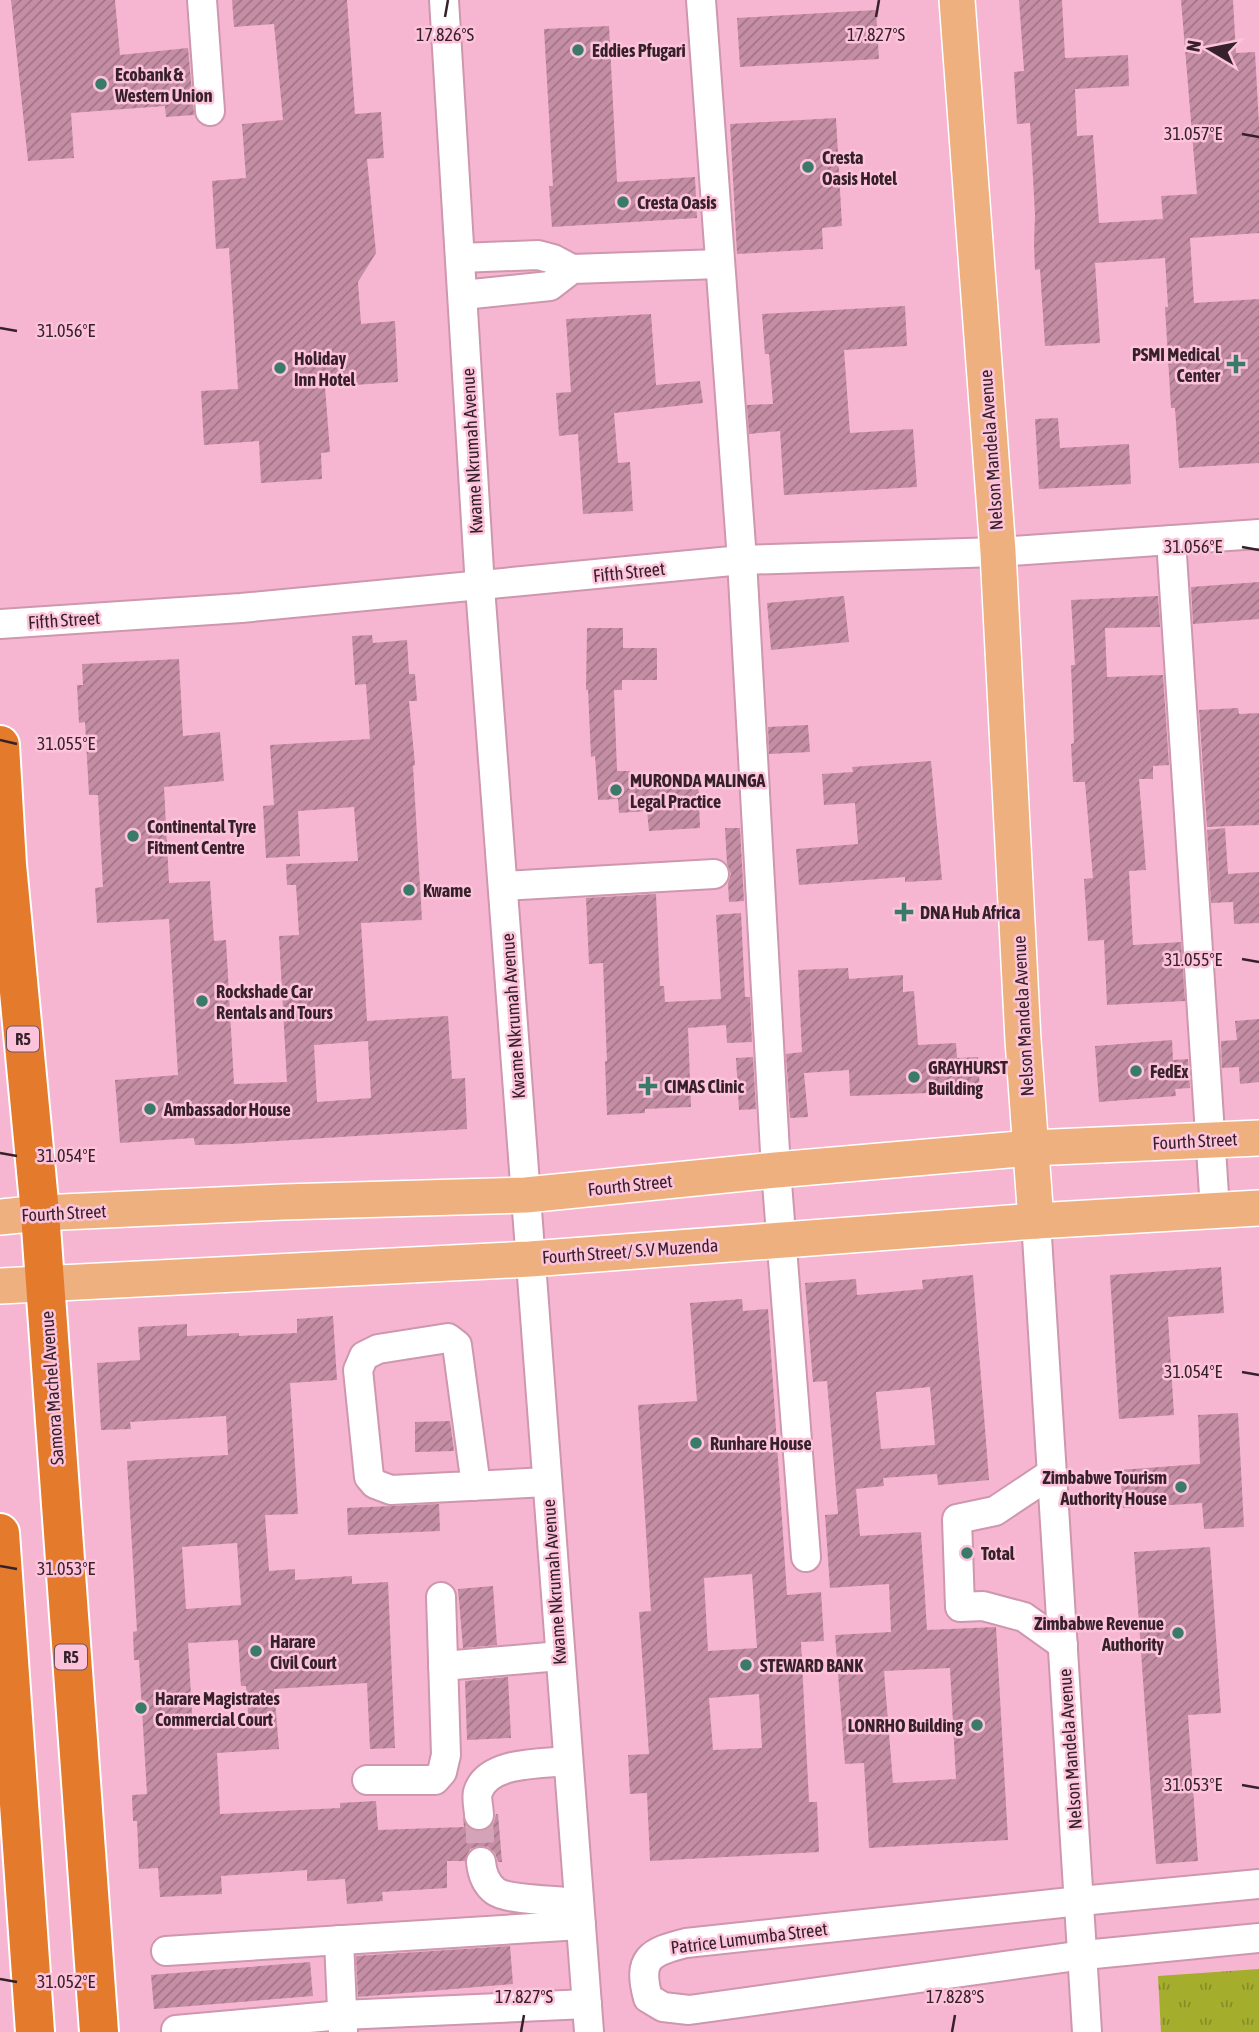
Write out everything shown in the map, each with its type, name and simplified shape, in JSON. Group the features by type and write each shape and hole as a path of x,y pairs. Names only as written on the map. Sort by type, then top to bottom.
{"highway":[{"name":"Samora Machel Avenue","path":"0,745 7,865 40,1213 99,2032"},
{"path":"0,1533 35,2032"}],"main road":[{"name":"Nelson Mandela Avenue","path":"957,0 998,552 1023,1040 1036,1221"},
{"name":"Fourth Street","path":"0,1217 297,1202 526,1195 776,1170 1031,1149 1259,1138"},
{"name":"Fourth Street/ S.V Muzenda","path":"0,1286 530,1259 1036,1221 1259,1208"}],"street":[{"path":"202,0 210,111"},
{"name":"Kwame Nkrumah Avenue","path":"444,0 480,587 589,2032"},
{"path":"701,0 742,560 776,1170 806,1558"},
{"path":"460,258 538,255 554,258 572,269 720,264"},
{"path":"463,295 550,286 572,269"},
{"name":"Fifth Street","path":"0,624 228,609 742,560 998,552 1259,534"},
{"path":"1171,540 1215,1210"},
{"path":"503,886 714,874"},
{"name":"Nelson Mandela Avenue","path":"1036,1221 1087,2032"},
{"path":"476,1486 457,1345 448,1338 378,1349 364,1356 358,1370 369,1477 375,1484 391,1490 476,1486 547,1482"},
{"path":"1052,1473 995,1511 957,1519 960,1607 983,1606 1024,1617 1063,1645"},
{"path":"367,1780 435,1780 442,1772 446,1755 441,1597"},
{"path":"443,1666 560,1656"},
{"path":"479,1815 478,1792 494,1772 513,1767 568,1761"},
{"path":"481,1862 482,1874 496,1892 580,1914"},
{"name":"Patrice Lumumba Street","path":"1259,1884 1080,1900 686,1943 652,1955 645,1964 643,1982 648,1998 663,2007 689,2010 1084,1955 1259,1938"},
{"path":"166,1951 339,1940 580,1914"},
{"path":"339,1940 342,2023"},
{"path":"176,2030 342,2023 587,2004"}],"shaded area":[{"path":"0,0 1259,0 1259,2032 0,2032"}],"green space":[{"path":"1259,1969 1259,2032 1161,2032 1158,1976"}],"building":[{"path":"11,0 115,0 120,55 188,48 194,115 166,117 165,106 71,113 74,158 28,161"},
{"path":"232,0 347,0 355,114 381,112 384,158 367,159 376,253 358,282 361,324 395,321 398,382 325,387 330,452 321,453 322,479 261,483 259,441 204,445 201,391 238,389 229,248 216,249 212,181 246,178 242,124 283,120 274,24 234,27"},
{"path":"1019,0 1062,0 1065,58 1128,55 1129,86 1075,89 1077,136 1093,135 1099,223 1163,219 1161,196 1197,194 1181,0 1233,0 1236,53 1255,52 1259,125 1259,233 1190,238 1194,303 1259,299 1259,463 1179,468 1175,408 1171,408 1165,258 1095,263 1100,343 1045,346 1040,269 1035,270 1030,123 1017,124 1014,72 1024,71"},
{"path":"876,10 879,59 740,67 737,18"},
{"path":"609,26 617,182 695,177 697,218 552,227 549,186 553,186 544,29"},
{"name":"Cresta Oasis Hotel","path":"836,118 842,226 822,228 823,249 737,254 730,124"},
{"path":"905,306 907,346 844,350 850,433 913,429 917,487 784,495 780,431 749,434 747,405 773,404 762,314"},
{"path":"651,314 656,385 700,381 703,403 614,413 618,463 630,462 633,511 583,514 578,434 559,436 556,393 571,392 566,319"},
{"path":"1058,418 1060,448 1129,444 1131,484 1039,489 1035,419"},
{"path":"1259,582 1259,619 1193,624 1191,587"},
{"path":"844,596 849,642 771,650 767,603"},
{"path":"1158,596 1160,627 1105,628 1107,677 1163,675 1169,765 1153,766 1153,779 1139,779 1146,870 1129,871 1133,945 1181,942 1185,1001 1107,1005 1104,940 1088,941 1084,879 1093,878 1085,782 1073,782 1071,665 1075,665 1071,600"},
{"path":"587,628 623,628 623,648 657,648 657,680 622,680 622,690 614,690 617,771 630,771 631,783 698,780 700,828 649,831 647,811 619,813 618,799 598,800 595,756 591,757 586,690"},
{"path":"372,635 373,643 407,640 409,674 415,674 417,701 409,701 415,765 422,920 361,923 367,1021 448,1016 452,1079 465,1078 467,1129 232,1144 195,1145 194,1138 120,1143 115,1080 178,1075 169,919 97,923 95,888 103,887 98,795 89,795 85,722 79,723 77,685 83,685 82,664 179,659 183,736 220,732 224,781 164,787 169,883 210,881 214,941 226,940 234,1084 287,1082 279,936 299,935 296,885 287,885 286,864 358,861 354,807 298,811 300,856 266,858 263,806 274,805 270,745 370,739 366,684 355,685 352,636","holes":["368,1041 371,1098 317,1102 314,1045"]},
{"path":"1238,708 1239,714 1259,713 1259,825 1207,827 1199,710"},
{"path":"808,725 810,752 769,754 768,727"},
{"path":"931,761 942,880 905,882 905,877 799,885 796,849 858,844 855,803 824,805 822,774 853,772 852,767"},
{"path":"725,828 740,828 744,901 729,902 728,883 731,874 727,864"},
{"path":"1225,828 1228,874 1259,872 1259,923 1234,924 1233,902 1211,903 1207,830"},
{"path":"656,894 660,986 664,986 665,1002 721,999 716,915 741,913 745,997 750,997 752,1042 727,1043 726,1025 688,1028 691,1107 645,1109 645,1113 607,1115 603,963 589,964 586,898"},
{"path":"848,968 849,979 903,975 903,992 914,991 918,1045 956,1043 957,1058 978,1057 980,1091 850,1096 849,1070 804,1073 808,1117 790,1118 786,1054 802,1052 798,970"},
{"path":"1259,1019 1259,1082 1240,1084 1239,1067 1222,1068 1221,1041 1237,1040 1235,1021"},
{"name":"FedEx","path":"1172,1040 1173,1060 1188,1059 1190,1088 1175,1089 1176,1096 1099,1102 1095,1046"},
{"path":"753,1057 756,1109 739,1110 736,1058"},
{"path":"1221,1267 1224,1313 1168,1317 1174,1415 1119,1419 1110,1275"},
{"path":"973,1275 989,1480 938,1485 937,1474 883,1478 884,1486 856,1489 860,1536 921,1532 927,1630 996,1627 1008,1840 869,1848 864,1763 845,1764 835,1635 891,1632 889,1584 830,1588 825,1515 838,1514 827,1381 813,1382 805,1283 856,1279 857,1295 923,1289 922,1280","holes":["930,1387 935,1445 881,1449 876,1392","950,1668 956,1779 893,1783 884,1671"]},
{"path":"742,1299 743,1311 768,1309 787,1595 821,1592 824,1641 801,1642 809,1802 817,1802 819,1852 650,1861 647,1793 630,1794 628,1755 649,1754 639,1612 651,1611 638,1405 697,1401 690,1303","holes":["752,1574 757,1648 708,1651 704,1578","759,1694 762,1748 713,1750 709,1698"]},
{"path":"333,1316 337,1380 290,1383 298,1514 265,1515 269,1571 295,1569 295,1580 352,1576 352,1584 388,1582 395,1748 370,1749 367,1683 274,1689 279,1749 217,1753 220,1814 340,1808 340,1803 376,1801 378,1830 464,1827 463,1818 471,1829 479,1832 489,1829 498,1814 502,1862 498,1862 495,1853 488,1847 478,1846 470,1849 465,1861 447,1861 447,1888 382,1892 383,1901 347,1904 345,1879 307,1881 307,1870 221,1876 222,1894 160,1897 158,1868 139,1869 137,1821 133,1821 132,1795 147,1794 139,1660 134,1660 133,1632 137,1631 127,1461 228,1455 226,1416 130,1422 131,1429 101,1430 97,1363 140,1360 138,1327 187,1324 187,1336 239,1333 239,1336 297,1333 297,1319","holes":["237,1543 241,1605 186,1609 182,1547","238,1640 241,1686 246,1686 249,1726 193,1730 188,1643"]},
{"name":"Zimbabwe Tourism Authority House","path":"1238,1413 1244,1527 1204,1529 1202,1503 1123,1508 1120,1470 1200,1464 1198,1415"},
{"path":"450,1421 454,1451 415,1452 415,1422"},
{"path":"439,1504 440,1531 348,1535 347,1508"},
{"name":"Zimbabwe Revenue Authority","path":"1210,1547 1221,1713 1188,1715 1198,1861 1156,1864 1134,1552"},
{"path":"493,1586 497,1645 463,1648 458,1589"},
{"path":"508,1677 511,1738 467,1740 465,1681"},
{"path":"510,1946 513,1984 358,1997 356,1956"},
{"path":"310,1962 313,1996 154,2009 151,1975"}],"tunnel":[{"path":"479,1815 481,1862"}],"place":[{"name":"Eddies Pfugari","path":"578,50"},
{"name":"Ecobank & Western Union","path":"101,84"},
{"name":"Cresta Oasis Hotel","path":"808,167"},
{"name":"Cresta Oasis","path":"623,202"},
{"name":"PSMI Medical Center","path":"1236,364"},
{"name":"Holiday Inn Hotel","path":"280,368"},
{"name":"MURONDA MALINGA Legal Practice","path":"616,790"},
{"name":"Continental Tyre Fitment Centre","path":"133,836"},
{"name":"Kwame","path":"409,890"},
{"name":"DNA Hub Africa","path":"904,912"},
{"name":"Rockshade Car Rentals and Tours","path":"202,1001"},
{"name":"FedEx","path":"1136,1071"},
{"name":"GRAYHURST Building","path":"914,1077"},
{"name":"CIMAS Clinic","path":"648,1086"},
{"name":"Ambassador House","path":"150,1109"},
{"name":"Runhare House","path":"696,1443"},
{"name":"Zimbabwe Tourism Authority House","path":"1181,1487"},
{"name":"Total","path":"967,1553"},
{"name":"Zimbabwe Revenue Authority","path":"1178,1633"},
{"name":"Harare Civil Court","path":"256,1651"},
{"name":"STEWARD BANK","path":"746,1665"},
{"name":"Harare Magistrates Commercial Court","path":"141,1708"},
{"name":"LONRHO Building","path":"977,1725"}]}
